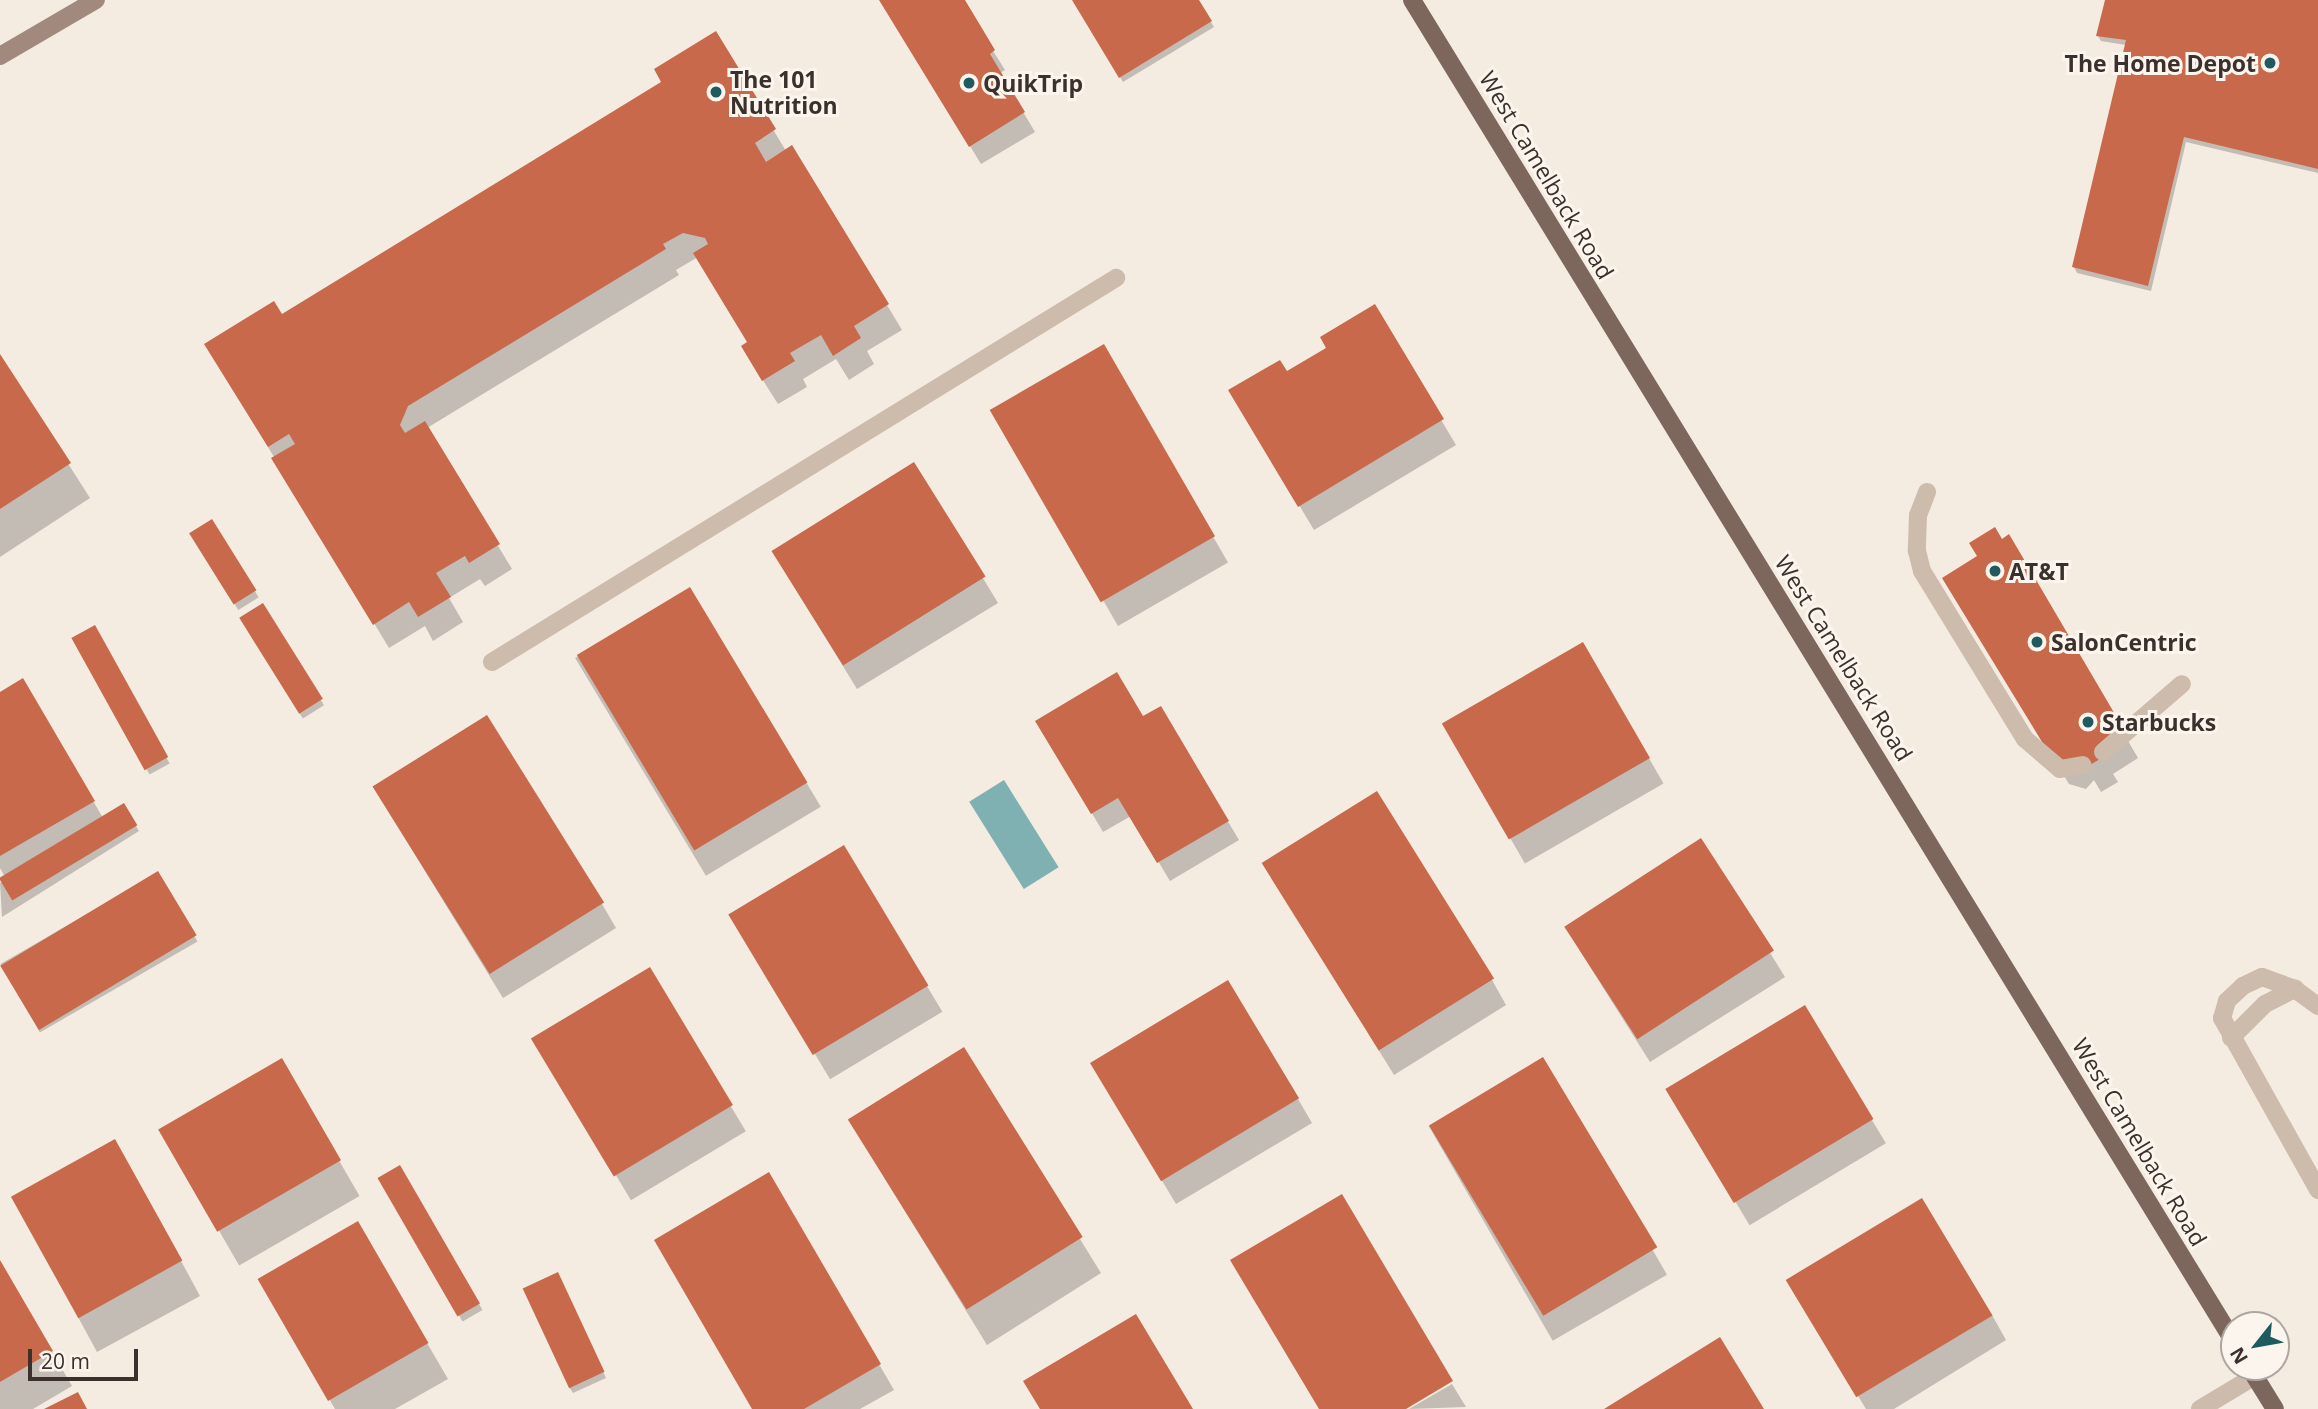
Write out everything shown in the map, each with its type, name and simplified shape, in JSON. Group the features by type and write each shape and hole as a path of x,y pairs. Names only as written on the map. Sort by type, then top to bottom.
{"main road":[{"path":"0,56 96,0"},
{"name":"West Camelback Road","path":"1412,0 2220,1319"},
{"path":"2258,1381 2275,1409"}],"street":[{"path":"492,663 1116,278"},
{"path":"1927,492 1918,515 1917,551 1922,570 2025,739 2060,769 2083,765"},
{"path":"2103,752 2182,684"},
{"path":"2318,1006 2295,989 2262,977 2242,986 2227,1001 2221,1018 2318,1190"},
{"path":"2231,1038 2266,1004 2295,989"},
{"path":"2200,1409 2238,1381"}],"water":[{"path":"1004,780 1059,867 1024,889 969,802"}],"building":[{"name":"QuikTrip","path":"879,0 965,0 995,50 990,54 1025,112 969,147"},
{"name":"QuikTrip","path":"1072,0 1199,0 1212,21 1119,78"},
{"path":"2105,0 2318,0 2318,169 2184,137 2148,286 2072,267 2126,40 2096,36"},
{"path":"716,31 776,129 755,143 766,162 792,145 889,304 854,326 861,338 833,356 821,335 790,353 795,361 762,381 741,346 747,342 693,253 708,244 705,238 683,233 663,244 666,249 408,406 400,425 405,433 425,421 500,544 469,563 465,556 436,573 451,597 418,617 409,602 373,625 271,458 295,444 289,434 268,447 204,344 274,301 282,314 661,82 654,69"},
{"path":"1375,304 1444,419 1298,507 1228,390 1280,360 1287,371 1326,348 1320,337"},
{"path":"1104,344 1215,536 1101,602 990,410"},
{"path":"0,354 71,463 0,509"},
{"path":"914,462 986,576 843,666 772,551"},
{"path":"212,519 257,590 234,605 189,533"},
{"path":"1995,527 2002,539 2009,534 2126,733 2105,756 2085,768 2078,757 2075,762 2053,760 1942,578 1977,556 1969,543"},
{"path":"690,587 807,782 694,850 577,655"},
{"path":"263,603 323,699 299,714 239,618"},
{"path":"95,625 168,757 145,770 71,638"},
{"path":"1583,642 1650,758 1509,840 1442,724"},
{"path":"1117,672 1143,716 1161,706 1229,821 1157,863 1118,798 1091,814 1035,721"},
{"path":"23,678 95,801 0,856 0,692"},
{"path":"487,715 604,902 490,974 373,787"},
{"path":"1377,791 1494,978 1379,1050 1262,863"},
{"path":"124,803 137,825 12,900 0,878"},
{"path":"1701,838 1774,950 1637,1039 1564,927"},
{"path":"844,845 928,986 813,1055 728,915"},
{"path":"158,871 197,935 39,1030 0,966"},
{"path":"650,967 733,1105 614,1177 531,1039"},
{"path":"1228,980 1299,1098 1161,1181 1090,1063"},
{"path":"1805,1005 1874,1119 1734,1203 1665,1089"},
{"path":"964,1047 1083,1237 967,1310 848,1120"},
{"path":"1543,1057 1657,1247 1543,1316 1429,1126"},
{"path":"282,1058 341,1160 217,1232 158,1130"},
{"path":"115,1139 182,1261 78,1318 11,1197"},
{"path":"400,1165 480,1304 457,1317 377,1178"},
{"path":"769,1172 881,1364 804,1409 752,1409 654,1240"},
{"path":"1342,1194 1453,1381 1406,1409 1319,1409 1230,1260"},
{"path":"1922,1198 1993,1315 1856,1397 1786,1280"},
{"path":"358,1221 428,1343 328,1401 258,1279"},
{"path":"0,1260 53,1351 0,1382"},
{"path":"558,1272 604,1372 569,1388 523,1288"},
{"path":"1136,1314 1193,1409 1040,1409 1023,1381"},
{"path":"1720,1337 1764,1409 1604,1409"},
{"path":"78,1392 87,1409 44,1409"}],"place":[{"name":"The Home Depot","path":"2270,63"},
{"name":"QuikTrip","path":"969,83"},
{"name":"The 101 Nutrition","path":"716,92"},
{"name":"AT&T","path":"1995,571"},
{"name":"SalonCentric","path":"2037,642"},
{"name":"Starbucks","path":"2088,722"}]}
